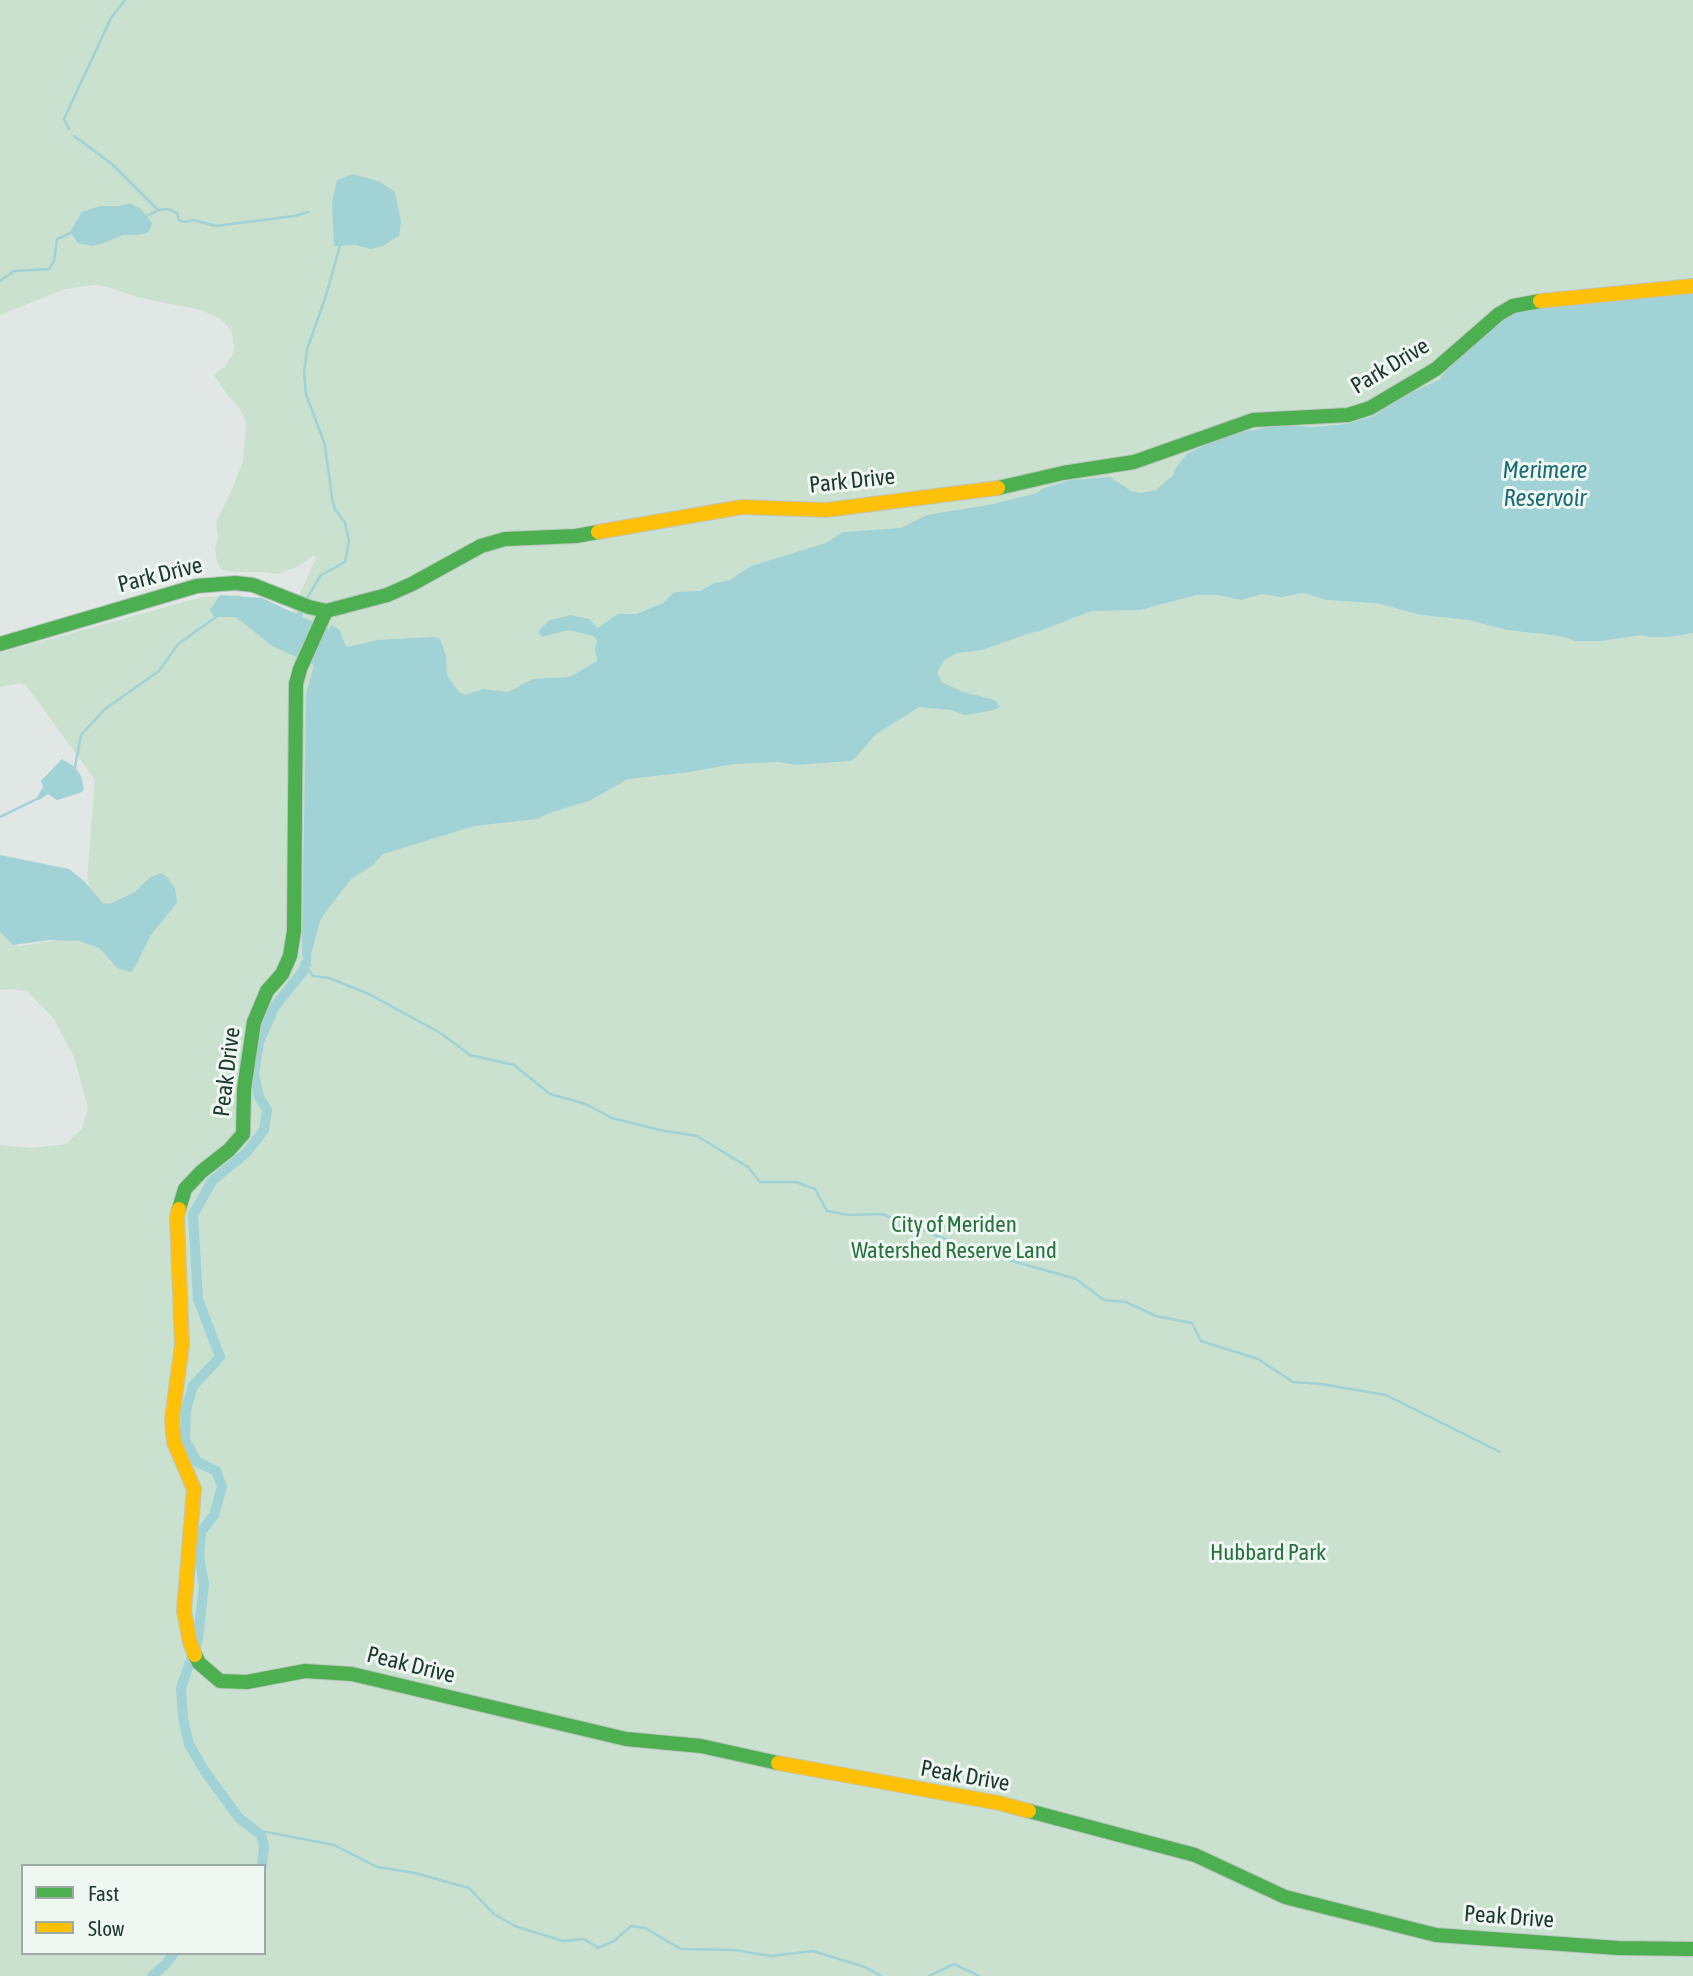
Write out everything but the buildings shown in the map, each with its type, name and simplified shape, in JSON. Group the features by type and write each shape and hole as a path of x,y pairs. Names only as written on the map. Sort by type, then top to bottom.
{"street":[{"name":"Park Drive","path":"0,644 198,586 235,583 253,585 309,607 323,618 412,584 481,546 505,539 576,536 742,507 826,510 994,489 1063,473 1134,462 1254,420 1348,415 1379,403 1436,369 1499,314 1513,306 1547,300 1693,286"},
{"name":"Peak Drive","path":"323,618 303,661 296,688 294,932 291,952 282,974 267,991 254,1022 244,1089 243,1134 185,1189 177,1217 182,1345 172,1419 174,1442 194,1489 184,1611 190,1642 199,1663 220,1681 247,1682 305,1671 352,1674 626,1739 701,1746 818,1772 999,1803 1195,1855 1285,1896 1436,1935 1618,1948 1693,1949"}],"green space":[{"name":"City of Meriden Watershed Reserve Land","path":"0,0 1693,0 1693,1976 0,1976 0,1145 31,1148 66,1144 82,1129 88,1107 74,1057 54,1019 28,992 0,990 0,932 13,945 19,946 65,939 86,943 99,948 112,964 141,955 151,935 177,903 144,883 135,892 110,905 103,903 93,894 87,880 95,780 26,685 19,683 0,687 0,653 202,597 239,595 290,615 316,558 314,555 299,566 278,574 230,572 221,569 217,562 216,522 243,462 246,423 239,407 214,375 226,365 234,346 231,330 221,319 201,310 137,297 108,287 94,285 65,289 0,315","holes":["100,206 121,206 138,235 123,235 110,241"]}],"water":[{"path":"353,174 380,182 395,192 401,222 399,236 383,246 371,249 355,245 334,246 332,202 337,180"},
{"path":"130,203 141,209 152,223 149,232 123,235 93,246 78,243 70,232 82,212 100,206"},
{"name":"Merimere Reservoir","path":"1693,292 1693,633 1669,637 1641,635 1601,641 1575,641 1561,636 1507,630 1469,620 1422,615 1376,603 1327,600 1304,593 1281,597 1262,594 1241,600 1218,595 1197,595 1140,610 1091,611 1040,631 982,650 957,653 944,660 937,673 942,682 963,692 995,700 1000,707 965,715 951,710 919,707 875,735 850,761 795,765 779,762 734,764 628,779 589,801 537,819 474,826 383,854 373,865 351,879 321,918 311,954 311,967 302,955 306,694 314,665 272,646 236,617 214,617 210,610 220,595 262,598 296,614 301,606 305,608 302,617 329,629 331,625 340,630 348,647 378,640 440,639 446,656 447,675 459,692 465,695 483,689 508,692 533,679 570,677 597,661 597,640 593,636 569,630 542,637 540,629 550,620 570,615 589,619 598,628 618,614 637,614 663,603 674,592 700,591 715,583 730,580 751,566 826,543 843,532 901,528 927,515 994,504 1037,493 1044,488 1071,480 1110,477 1131,491 1141,493 1156,490 1173,475 1187,454 1224,436 1277,425 1314,427 1347,424 1374,416 1408,394 1439,380 1479,338 1515,310"},
{"path":"62,759 75,767 81,776 84,789 57,800 48,794 39,800 37,797 43,787 41,781"},
{"path":"0,855 69,869 84,881 103,903 110,904 135,892 149,878 161,873 175,888 177,903 151,935 130,972 117,968 99,948 79,941 50,940 13,945 0,932"}],"waterway":[{"path":"69,129 64,119 111,18 125,0"},
{"path":"74,136 112,164 158,210"},
{"path":"145,217 158,210 168,209 177,213 179,220 193,220 216,226 308,212"},
{"path":"0,281 14,271 49,269 54,261 57,239 73,232"},
{"path":"307,598 321,575 345,562 349,541 345,523 335,509 332,498 325,445 306,394 304,372 307,349 340,245"},
{"path":"75,767 81,735 105,709 159,671 178,644 216,617"},
{"path":"0,817 41,797"},
{"path":"306,960 305,964 313,976 329,978 369,994 442,1034 470,1055 514,1065 550,1094 586,1104 612,1118 697,1136 748,1167 760,1182 796,1182 815,1189 827,1211 849,1215 882,1214 970,1249 1076,1279 1104,1300 1126,1302 1156,1316 1192,1323 1201,1341 1258,1359 1293,1382 1386,1395 1500,1452"},
{"path":"262,1864 264,1846 261,1835 239,1818 204,1770 189,1744 183,1718 181,1688 198,1639 204,1584 199,1557 201,1532 214,1515 222,1487 216,1471 197,1462 185,1440 186,1410 193,1386 220,1357 198,1299 193,1215 212,1181 246,1153 264,1130 267,1110 259,1097 254,1075 259,1042 275,1006 304,970 305,964"},
{"path":"256,1830 334,1845 377,1867 415,1873 469,1888 494,1914 515,1926 563,1941 584,1939 598,1948 614,1941 631,1926 645,1928 681,1949 734,1950 771,1956 813,1951 865,1967 881,1976"},
{"path":"152,1976 172,1955"},
{"path":"929,1976 954,1964 979,1976"}],"traffic: fast":[{"path":"998,488 1063,473 1134,462 1253,420 1348,415 1370,408 1436,369 1499,314 1513,306 1540,301"},
{"path":"0,644 197,586 235,583 253,585 326,611 387,595 481,546 505,539 576,536 598,532"},
{"path":"179,1209 185,1189 243,1134 244,1089 254,1022 267,991 282,974 290,956 294,931 296,684 326,611"},
{"path":"195,1655 199,1663 220,1681 247,1682 305,1671 352,1674 626,1739 701,1746 778,1763"},
{"path":"1029,1811 1195,1855 1285,1897 1436,1935 1618,1948 1693,1949"}],"traffic: slow":[{"path":"1540,301 1693,286"},
{"path":"598,532 742,507 826,510 998,488"},
{"path":"179,1209 177,1217 182,1345 172,1419 174,1442 194,1489 184,1611 195,1655"},
{"path":"778,1763 999,1803 1029,1811"}],"park label":[{"name":"Hubbard Park","path":"1268,1553"}]}
